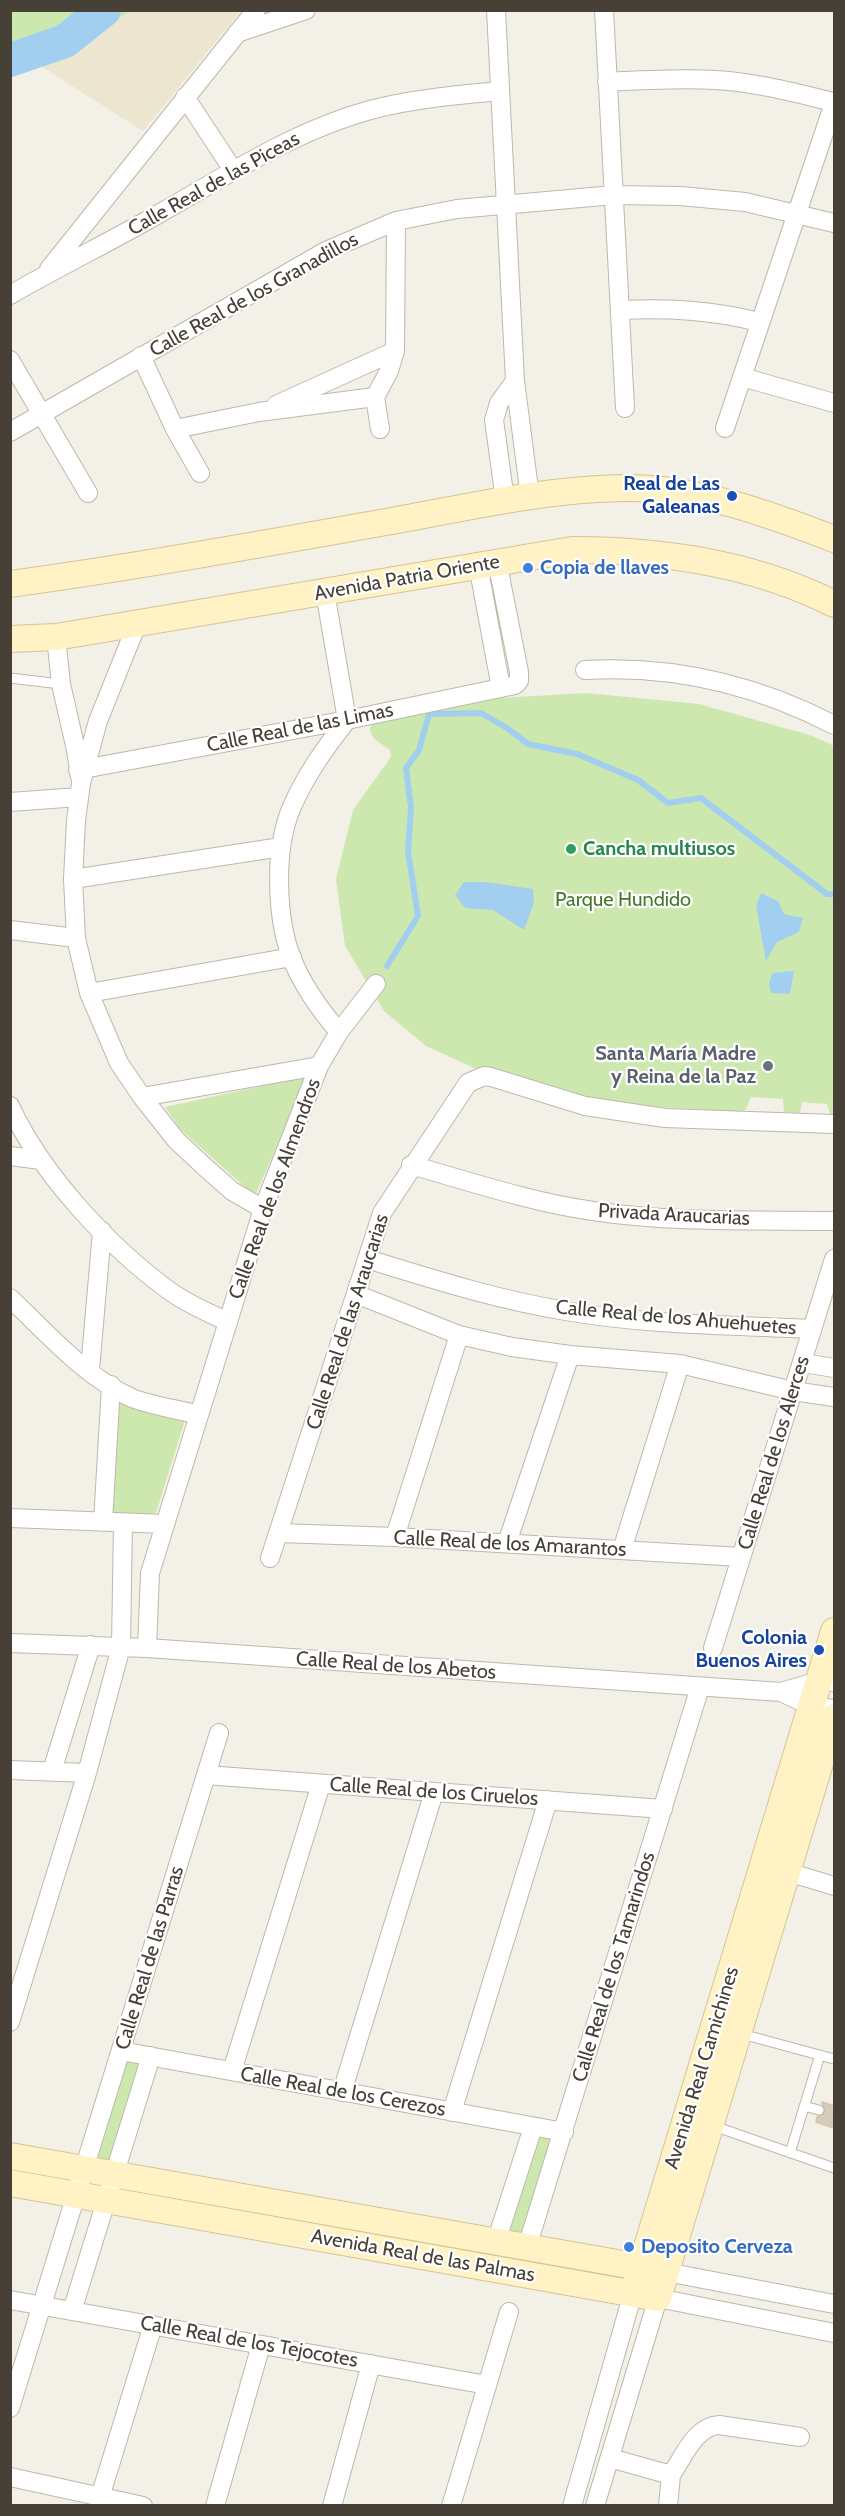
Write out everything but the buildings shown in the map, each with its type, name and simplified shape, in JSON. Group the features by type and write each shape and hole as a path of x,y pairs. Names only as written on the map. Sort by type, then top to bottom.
{"street":[{"path":"44,275 256,10"},
{"path":"236,33 306,10"},
{"path":"496,10 515,381 530,497"},
{"path":"603,10 626,408"},
{"path":"608,82 657,79 717,80 777,89 834,102 725,428"},
{"name":"Calle Real de las Piceas","path":"10,295 163,212 233,170 316,129 370,110 435,97 500,91"},
{"path":"185,98 233,170"},
{"name":"Calle Real de los Granadillos","path":"10,432 326,251 396,221 457,209 614,195 680,196 745,202 834,223"},
{"path":"380,429 375,397 389,371 395,351 396,221"},
{"path":"620,310 668,308 721,312 759,322"},
{"path":"259,412 395,351"},
{"path":"141,356 175,429 200,473"},
{"path":"10,360 44,414 88,493"},
{"path":"742,377 834,403"},
{"path":"505,500 494,420 499,403 515,381"},
{"path":"175,429 259,412 375,397"},
{"path":"10,584 119,570 505,500 625,488 679,493 734,505 834,539"},
{"name":"Avenida Patria Oriente","path":"10,639 56,637 572,550 628,550 680,556 772,579 834,604"},
{"path":"487,563 501,688"},
{"name":"Calle Real de las Limas","path":"10,802 81,780 515,685 519,681 519,672 487,563"},
{"path":"325,592 347,720 322,752 290,811 281,847 280,884 284,925 292,957 307,989 339,1032"},
{"path":"137,624 98,721 81,780 74,879 76,938 89,993 119,1063 142,1097 176,1140 206,1168 232,1191 263,1209"},
{"path":"56,637 61,684 81,780"},
{"path":"585,670 617,668 701,677 743,688 801,708 834,725"},
{"path":"74,879 281,847"},
{"path":"10,930 76,938"},
{"path":"89,993 292,957"},
{"name":"Calle Real de los Almendros","path":"147,1648 150,1573 263,1209 319,1066 339,1032 376,984"},
{"path":"142,1097 319,1066"},
{"name":"Calle Real de las Araucarias","path":"270,1558 382,1212 411,1165 468,1083 484,1076 585,1106 665,1118 834,1124"},
{"path":"10,1106 41,1160 102,1231 133,1261 172,1293 228,1322"},
{"path":"11,1162 41,1160"},
{"name":"Privada Araucarias","path":"411,1165 516,1194 590,1211 670,1218 834,1221"},
{"path":"90,1370 102,1231"},
{"name":"Calle Real de los Ahuehuetes","path":"367,1259 453,1286 564,1311 689,1323 812,1329"},
{"name":"Calle Real de los Alerces","path":"713,1648 834,1259"},
{"path":"356,1294 459,1335 513,1347 570,1355 680,1364 793,1391 834,1397"},
{"path":"10,1298 67,1352 111,1385 132,1398 199,1415"},
{"path":"395,1537 459,1335"},
{"path":"507,1544 570,1355"},
{"name":"Calle Real de los Ahuehuetes","path":"802,1363 834,1368"},
{"path":"622,1550 680,1364"},
{"path":"103,1522 111,1385"},
{"path":"10,1518 165,1524"},
{"path":"10,2022 87,1773 121,1647 123,1523"},
{"name":"Calle Real de los Amarantos","path":"279,1533 395,1537 741,1557"},
{"name":"Avenida Real Camichines","path":"595,2505 610,2458 653,2270 823,1708 834,1631"},
{"name":"Calle Real de los Abetos","path":"10,1642 147,1648 781,1692 827,1681"},
{"path":"52,1772 90,1646"},
{"name":"Calle Real de los Tamarindos","path":"527,2247 700,1687"},
{"name":"Calle Real de los Abetos","path":"781,1692 823,1708"},
{"name":"Avenida Real Camichines","path":"726,2030 788,1872 834,1717"},
{"name":"Calle Real de las Parras","path":"10,2408 219,1732"},
{"path":"10,1770 87,1773"},
{"name":"Calle Real de los Ciruelos","path":"206,1775 663,1809"},
{"path":"232,2071 321,1784"},
{"path":"342,2092 434,1792"},
{"path":"452,2112 548,1800"},
{"path":"788,1872 834,1886"},
{"name":"Calle Real de los Cerezos","path":"121,2051 564,2132"},
{"name":"Calle Real de las Parras","path":"72,2311 151,2056"},
{"path":"496,2242 533,2127"},
{"name":"Avenida Real de las Palmas","path":"10,2156 80,2182 106,2200 646,2295 834,2332"},
{"name":"Avenida Real de las Palmas","path":"10,2183 80,2182 114,2174 834,2304"},
{"path":"390,2250 396,2224"},
{"name":"Avenida Real Camichines","path":"572,2505 646,2295"},
{"name":"Calle Real de los Tejocotes","path":"10,2300 486,2385"},
{"path":"451,2505 508,2312"},
{"path":"100,2497 153,2325"},
{"path":"215,2505 261,2344"},
{"path":"332,2505 372,2364"},
{"path":"668,2505 671,2475 701,2432 709,2426 719,2425 800,2437"},
{"path":"610,2458 671,2475"},
{"path":"10,2477 143,2505"}],"lane":[{"path":"10,678 61,684"},
{"path":"726,2030 834,2059"},
{"path":"789,2153 820,2055"},
{"path":"804,2106 819,2110"},
{"path":"698,2121 834,2168"}],"shaded area":[{"path":"131,11 241,11 143,131 39,65"}],"green space":[{"path":"10,11 131,11 39,65 11,49"},
{"name":"Parque Hundido","path":"586,693 699,704 813,736 834,746 834,1116 830,1114 827,1104 802,1102 800,1113 784,1112 783,1099 751,1097 746,1109 742,1112 624,1105 560,1094 481,1071 426,1046 384,1011 345,946 336,879 353,810 391,757 390,750 371,734 371,725 374,720 483,699"},
{"path":"308,1076 255,1196 181,1130 165,1107"},
{"path":"114,1394 186,1417 156,1513 127,1517 108,1514"},
{"path":"123,2055 145,2061 111,2168 90,2164"},
{"path":"536,2132 557,2137 525,2243 501,2238"}],"water":[{"path":"464,882 486,882 533,889 534,903 524,930 493,910 465,908 455,895"},
{"path":"761,893 778,901 784,914 803,918 799,932 777,942 766,961 756,906"},
{"path":"794,971 790,994 771,993 769,984 772,973"}],"waterway":[{"path":"10,60 65,41 104,10"},
{"path":"387,966 418,916 408,851 411,808 406,768 419,750 429,714 481,713 528,744 577,754 638,780 668,803 701,798 827,894 834,894"}],"place":[{"name":"Real de Las Galeanas","path":"732,496"},
{"name":"Copia de llaves","path":"528,568"},
{"name":"Cancha multiusos","path":"571,849"},
{"name":"Santa María Madre y Reina de la Paz","path":"768,1066"},
{"name":"Colonia Buenos Aires","path":"819,1650"},
{"name":"Deposito Cerveza","path":"629,2247"}]}
